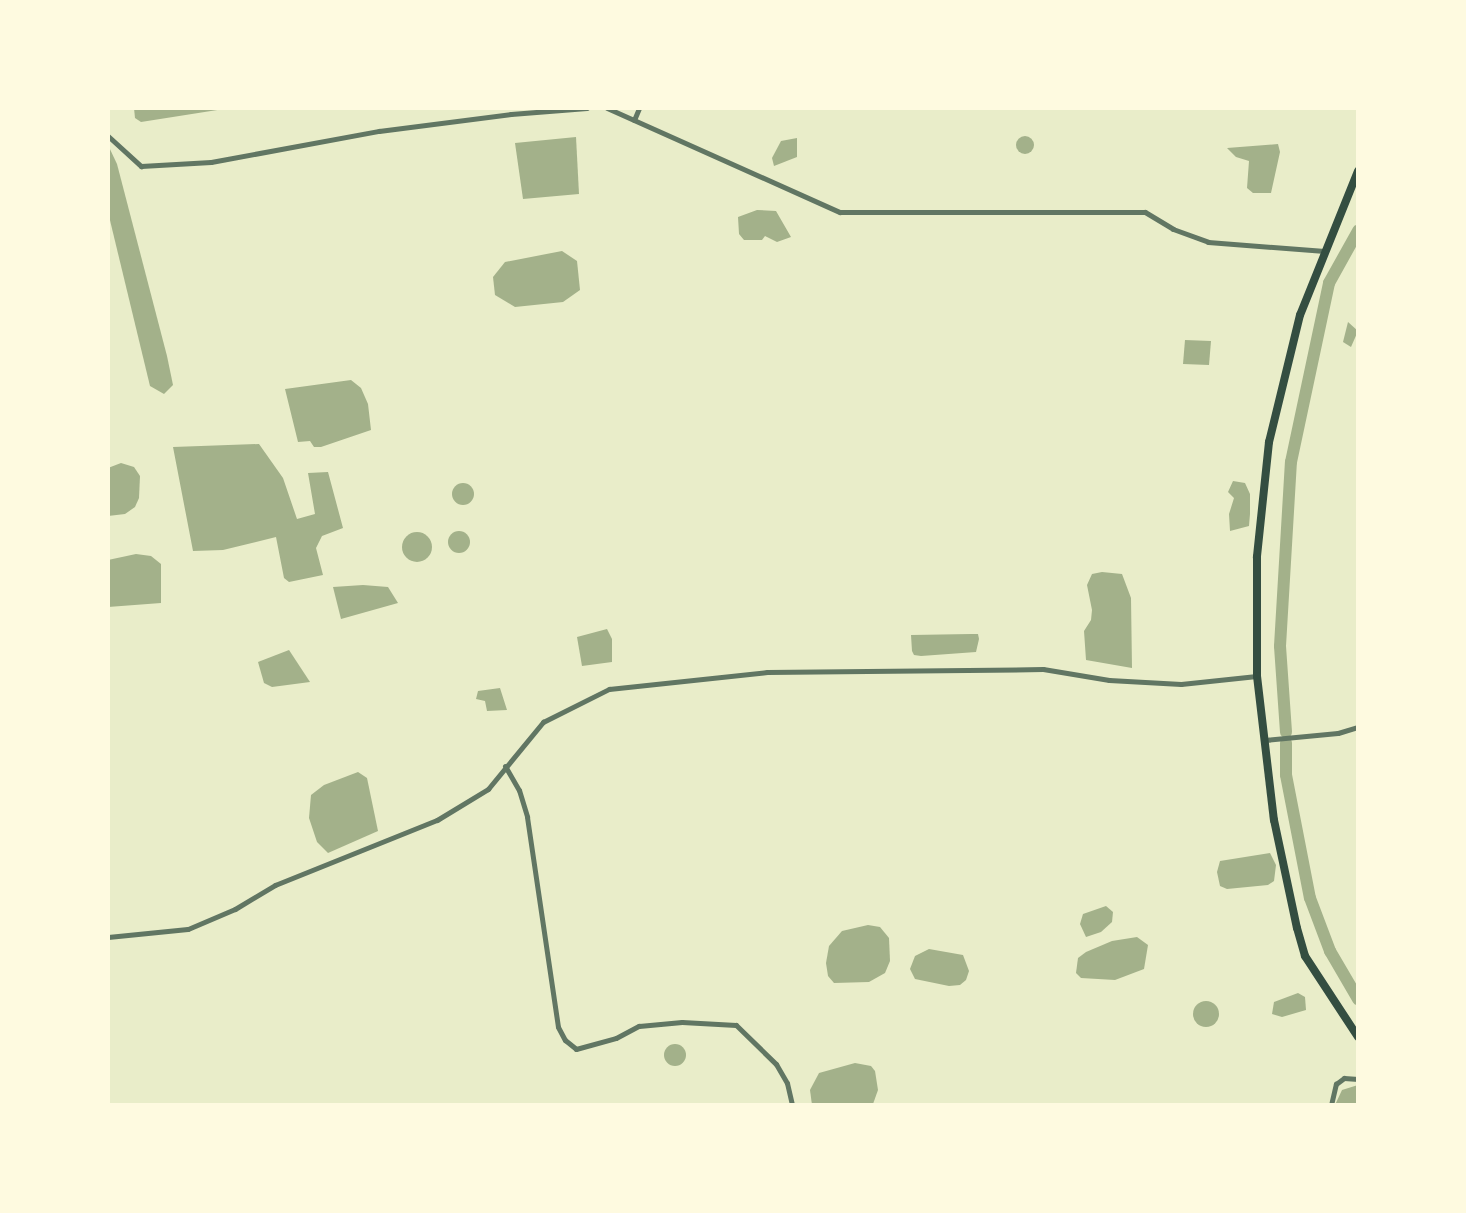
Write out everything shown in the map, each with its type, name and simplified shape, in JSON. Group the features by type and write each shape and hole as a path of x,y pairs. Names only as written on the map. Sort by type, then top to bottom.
{"main road":[{"path":"1358,171 1300,315 1269,442 1257,557 1257,676 1274,820 1305,956 1358,1037"}],"street":[{"path":"108,136 141,166 211,162 510,111 587,108"},
{"path":"607,108 840,212 1145,212 1173,229 1208,242 1326,251"},
{"path":"634,120 639,108"},
{"path":"108,937 188,929 223,914 275,885 437,820 488,789 543,722 609,689 767,672 1043,669 1109,680 1181,684 1257,676"},
{"path":"1265,740 1338,733 1358,727"},
{"path":"505,766 519,790 527,817 558,1027 565,1040 576,1049 616,1038 639,1026 682,1022 736,1025 776,1064 787,1083 792,1105"},
{"path":"1331,1105 1336,1084 1344,1078 1358,1079"}],"shaded area":[{"path":"134,108 230,108 141,122 135,118"},
{"path":"1025,136 1034,145 1025,154 1016,145"},
{"path":"576,137 579,194 523,199 515,143"},
{"path":"797,138 797,157 774,166 772,158 781,141"},
{"path":"1278,144 1280,152 1271,193 1253,193 1247,188 1249,161 1236,157 1227,148"},
{"path":"108,145 117,164 167,356 173,385 164,394 150,386 108,212"},
{"path":"757,210 776,211 791,237 777,242 765,236 762,240 744,240 739,234 738,217"},
{"path":"562,251 577,261 580,290 563,302 515,307 495,295 493,277 505,262"},
{"path":"1348,322 1358,331 1351,347 1343,342"},
{"path":"1185,340 1211,341 1209,365 1183,364"},
{"path":"351,380 361,388 368,404 371,430 321,447 314,447 310,441 298,442 285,389"},
{"path":"259,444 283,478 297,519 315,514 308,473 328,472 343,528 322,536 316,548 323,575 289,582 284,578 276,537 223,550 193,551 173,447"},
{"path":"121,463 134,467 140,476 139,498 135,507 125,514 108,516 108,468"},
{"path":"1233,481 1245,483 1250,494 1250,514 1249,526 1230,531 1229,514 1234,498 1228,492"},
{"path":"463,483 471,486 474,494 471,502 463,505 455,502 452,494 455,486"},
{"path":"459,531 467,534 470,542 467,550 459,553 451,550 448,542 451,534"},
{"path":"417,532 423,533 431,541 431,553 423,561 417,562 411,561 403,553 402,547 403,541 411,533"},
{"path":"136,554 151,556 161,564 161,603 108,607 108,560"},
{"path":"1092,574 1122,574 1131,598 1132,668 1086,660 1084,631 1091,620 1092,610 1087,585"},
{"path":"333,587 388,587 398,603 341,619"},
{"path":"607,629 612,639 612,662 582,666 577,637"},
{"path":"978,634 976,652 921,656 914,655 912,651 911,635"},
{"path":"289,650 310,682 272,687 264,683 258,662"},
{"path":"500,688 507,710 487,711 485,701 476,699 478,691"},
{"path":"358,772 367,778 378,831 328,853 317,842 309,818 311,795 324,785"},
{"path":"1270,853 1276,865 1274,881 1268,885 1227,889 1220,886 1217,872 1220,861"},
{"path":"1106,906 1113,912 1112,922 1101,932 1086,937 1080,924 1083,914"},
{"path":"868,925 880,927 889,938 890,961 885,973 869,982 834,983 828,976 826,963 829,946 842,931"},
{"path":"1137,937 1148,945 1144,969 1115,980 1081,978 1076,973 1078,958 1086,952 1112,941"},
{"path":"929,949 963,955 969,971 966,980 960,985 949,986 915,979 910,969 915,956"},
{"path":"1298,993 1305,997 1306,1010 1282,1017 1272,1014 1274,1002"},
{"path":"1206,1001 1215,1005 1219,1014 1215,1023 1206,1027 1197,1023 1193,1014 1197,1005"},
{"path":"671,1044 679,1044 686,1055 679,1066 671,1066 664,1059 664,1051"},
{"path":"855,1063 871,1066 875,1071 878,1090 873,1104 812,1105 810,1090 819,1073"},
{"path":"1358,1085 1358,1105 1335,1105 1342,1090"}],"waterway":[{"path":"1286,732 1280,646 1291,462 1329,283 1358,231"},
{"path":"1286,743 1286,775 1310,898 1330,951 1358,999"}]}
